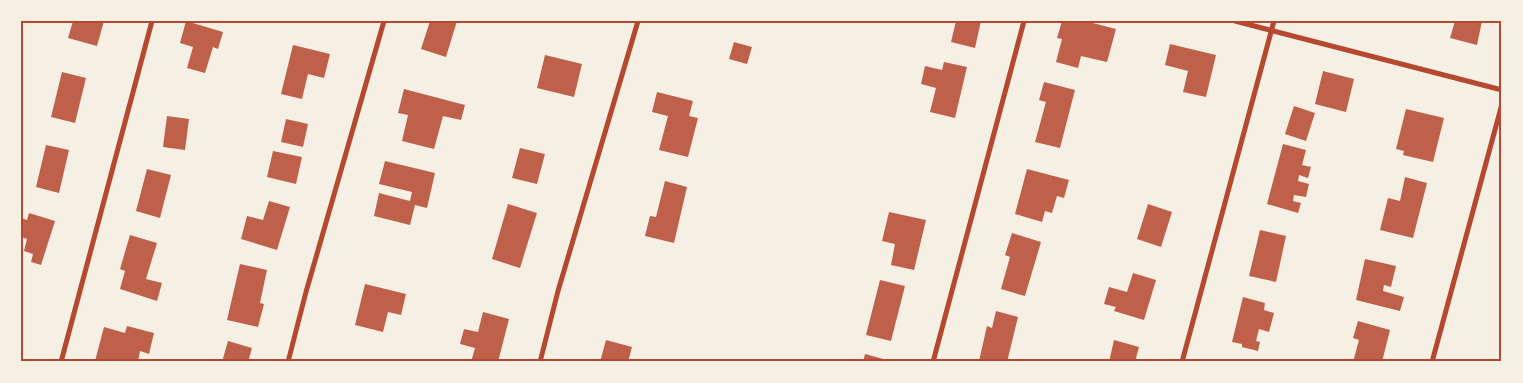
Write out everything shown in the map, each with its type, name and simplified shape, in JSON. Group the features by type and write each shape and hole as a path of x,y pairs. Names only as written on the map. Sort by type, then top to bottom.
{"street":[{"path":"60,362 152,21"},
{"path":"288,362 306,292 384,21"},
{"path":"540,362 558,291 638,21"},
{"path":"933,362 1024,21"},
{"path":"1235,21 1502,90"},
{"path":"1182,362 1274,21"},
{"path":"1432,362 1502,104"}],"building":[{"path":"73,21 104,21 97,46 68,38"},
{"path":"186,21 223,32 218,49 213,47 205,73 187,68 193,47 180,43"},
{"path":"430,21 457,21 446,57 421,49"},
{"path":"956,21 981,21 975,48 951,42"},
{"path":"1062,21 1085,21 1116,29 1107,62 1081,56 1078,68 1056,62 1062,39 1057,38"},
{"path":"1455,21 1482,21 1477,45 1450,38"},
{"path":"734,42 752,47 747,64 729,59"},
{"path":"1170,44 1216,55 1206,97 1183,92 1188,71 1165,65"},
{"path":"293,45 330,54 324,78 308,74 302,99 281,94"},
{"path":"545,55 582,64 574,97 537,88"},
{"path":"944,62 967,67 955,118 930,112 936,88 921,84 925,66 942,70"},
{"path":"1323,71 1354,79 1346,112 1315,104"},
{"path":"62,72 86,78 75,123 51,117"},
{"path":"1044,82 1075,90 1060,148 1035,142 1046,102 1039,100"},
{"path":"404,89 465,105 461,120 443,116 434,149 402,141 408,115 398,113"},
{"path":"657,92 693,101 689,116 698,118 688,157 659,150 668,116 652,112"},
{"path":"1294,106 1315,113 1306,141 1285,134"},
{"path":"1406,109 1444,118 1433,162 1403,155 1404,151 1396,149"},
{"path":"167,116 189,119 185,150 163,147"},
{"path":"286,119 308,124 303,147 281,142"},
{"path":"1283,144 1306,150 1302,165 1311,167 1308,178 1299,175 1298,181 1309,184 1306,197 1294,195 1293,201 1301,203 1298,213 1267,204"},
{"path":"46,145 69,150 59,193 36,187"},
{"path":"520,148 545,154 537,184 512,178"},
{"path":"273,151 302,157 296,184 267,177"},
{"path":"385,161 435,173 427,208 415,205 410,225 374,216 379,193 410,201 412,192 379,184"},
{"path":"147,169 171,175 160,218 136,211"},
{"path":"1027,169 1069,180 1064,198 1057,196 1052,213 1045,211 1042,222 1015,214"},
{"path":"1405,177 1427,183 1413,238 1380,230 1388,198 1400,201"},
{"path":"665,181 687,187 674,243 645,236 650,216 656,217"},
{"path":"269,201 290,207 277,250 241,239 247,216 263,220"},
{"path":"508,204 537,213 520,268 492,259"},
{"path":"1148,204 1172,212 1161,247 1137,239"},
{"path":"889,212 926,220 914,270 891,265 895,244 882,241"},
{"path":"29,213 55,221 41,265 31,262 33,254 24,251 27,239 21,237 21,218 27,220"},
{"path":"1260,230 1286,236 1276,282 1249,276"},
{"path":"1012,233 1041,242 1025,296 1001,289 1010,257 1005,255"},
{"path":"130,235 157,243 146,279 162,283 157,301 120,289 125,271 120,269"},
{"path":"1365,259 1396,266 1391,287 1384,285 1383,291 1404,297 1400,311 1356,300"},
{"path":"240,264 267,270 260,303 264,304 258,327 227,320"},
{"path":"1133,273 1156,280 1144,320 1114,311 1116,307 1104,304 1109,287 1127,292"},
{"path":"880,280 905,286 891,341 866,335"},
{"path":"365,284 406,294 401,315 388,312 383,332 355,325"},
{"path":"1243,297 1265,303 1264,310 1274,313 1269,332 1259,329 1256,341 1260,342 1258,351 1232,342"},
{"path":"996,311 1018,317 1007,362 979,361 987,326 992,328"},
{"path":"483,312 509,319 498,362 471,362 475,348 460,344 464,329 478,332"},
{"path":"1358,321 1390,330 1382,362 1353,362 1359,340 1353,338"},
{"path":"127,326 154,333 149,354 140,351 138,362 95,361 104,327 125,333"},
{"path":"606,340 632,347 628,362 600,362"},
{"path":"1114,340 1139,347 1135,362 1109,362"},
{"path":"228,341 252,348 248,362 222,362"},
{"path":"865,354 887,360 886,362 863,362"}]}
